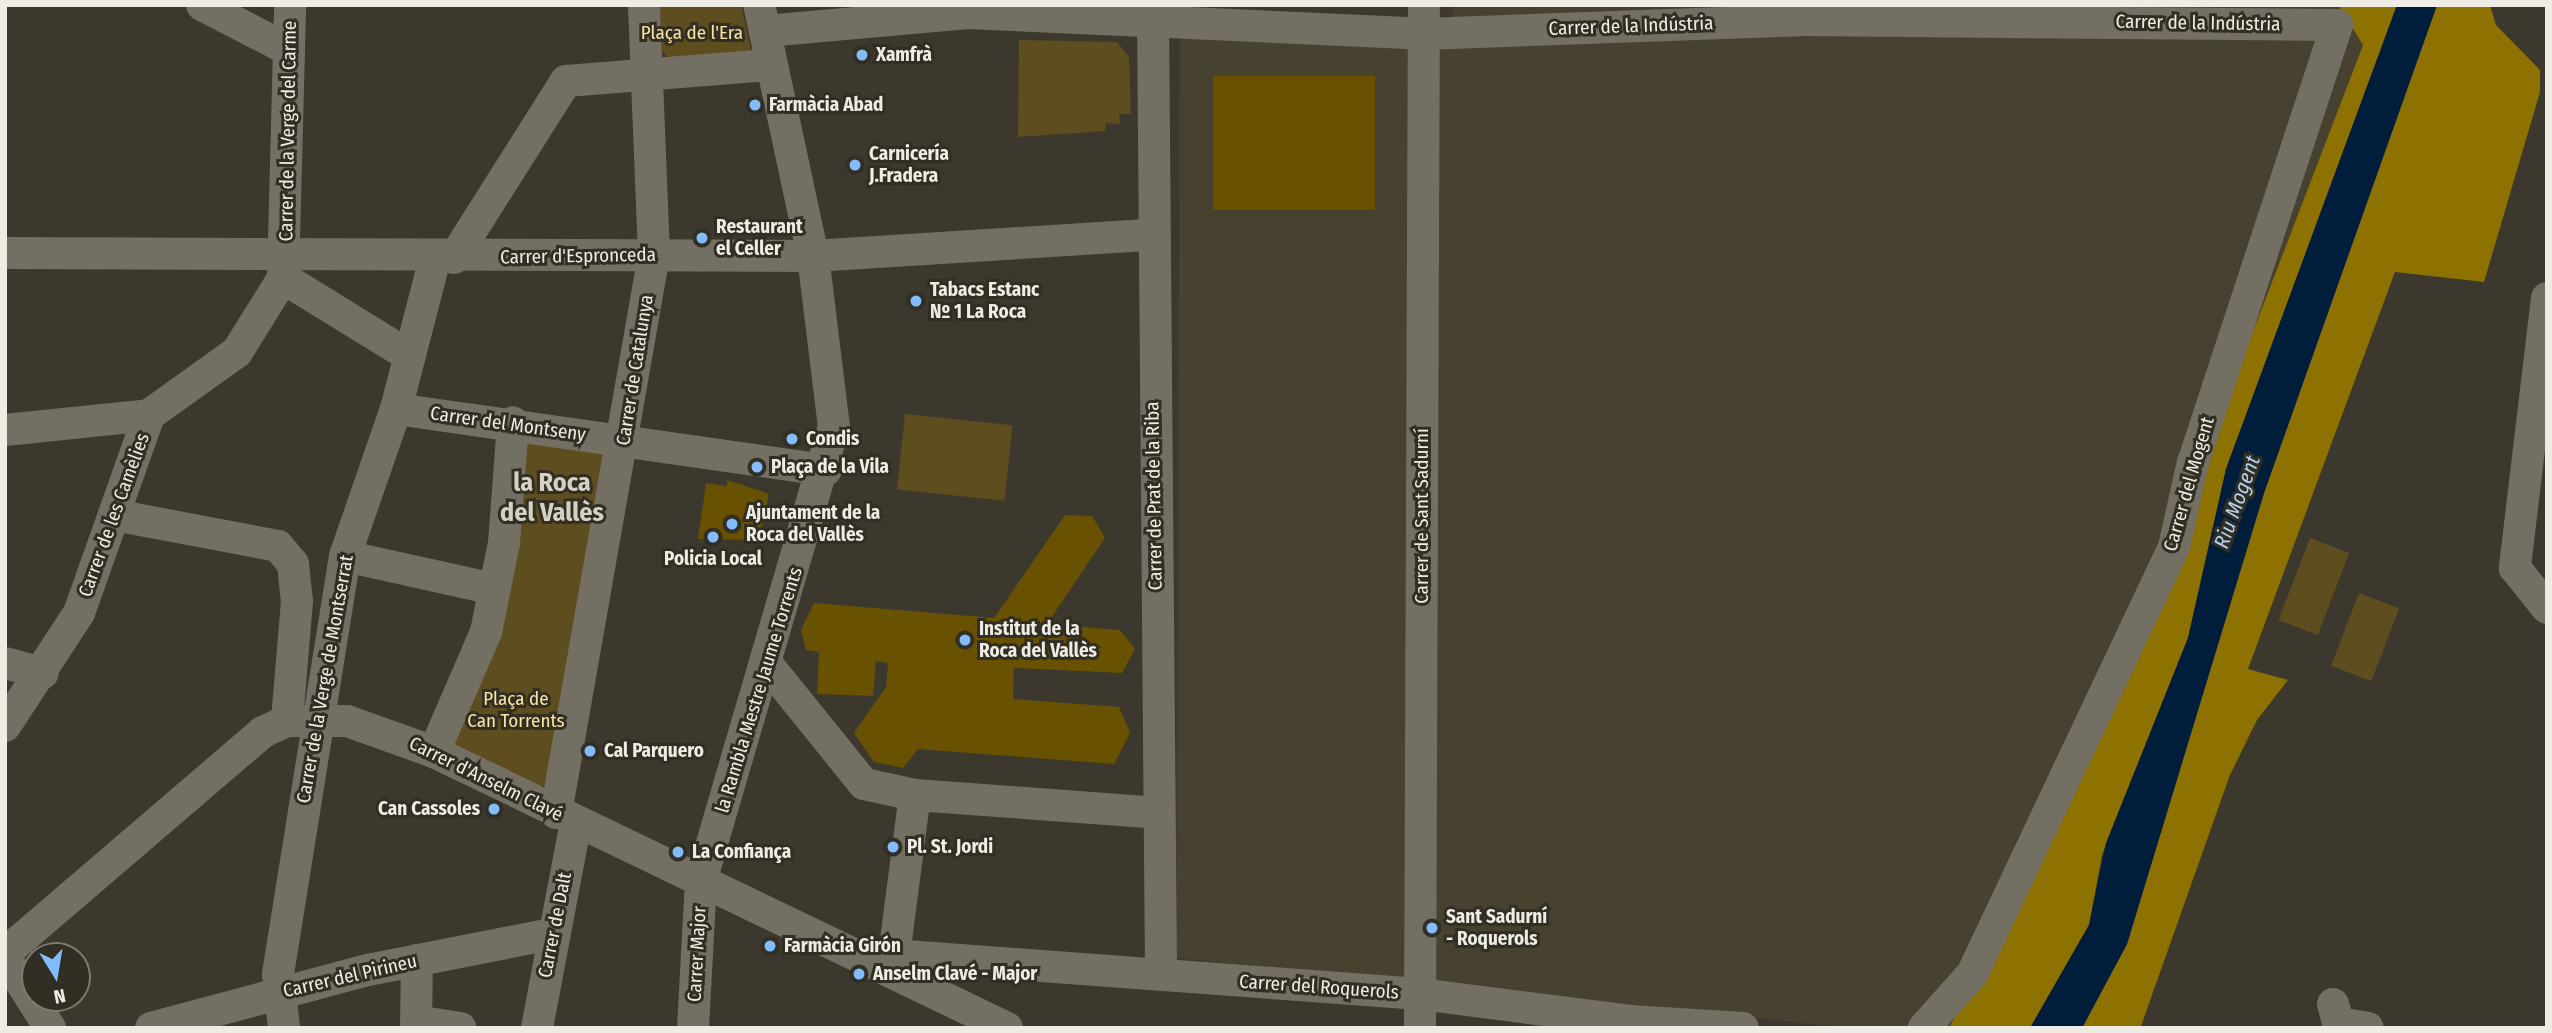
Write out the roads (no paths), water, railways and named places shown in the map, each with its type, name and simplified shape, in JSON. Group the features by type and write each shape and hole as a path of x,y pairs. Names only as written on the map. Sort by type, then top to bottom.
{"street":[{"path":"202,5 289,50"},
{"name":"Carrer de la Verge del Carme","path":"284,267 290,5"},
{"name":"Carrer de Catalunya","path":"566,818 653,255 644,5"},
{"name":"Carrer de la Indústria","path":"763,18 958,8 1153,17 2337,25"},
{"name":"Carrer de Prat de la Riba","path":"1153,17 1150,235 1161,975"},
{"name":"la Rambla Mestre Jaume Torrents","path":"701,881 826,470 834,427 813,256 763,18"},
{"name":"Carrer de Sant Sadurní","path":"1420,1028 1424,20"},
{"name":"Carrer del Mogent","path":"1924,1028 1973,973 2174,548 2193,462 2337,25"},
{"name":"Carrer de la Verge de Montserrat","path":"284,1028 278,974 302,720 345,556 396,410 410,356 444,258 566,81 647,78 771,65"},
{"name":"Carrer d'Espronceda","path":"5,253 284,267 444,258 813,256 1150,235"},
{"path":"284,267 410,356"},
{"name":"Carrer de les Camèlies","path":"5,726 43,673 79,613 149,415 237,352 284,267"},
{"path":"2547,298 2515,568 2547,608"},
{"name":"Carrer del Montseny","path":"396,410 513,422 826,470"},
{"path":"5,430 149,415"},
{"path":"435,752 486,632 495,589 513,422"},
{"path":"50,1028 5,955 263,732 302,720 293,564 278,546 114,515"},
{"path":"345,556 495,589"},
{"path":"5,663 43,673"},
{"path":"767,664 864,784 915,795 1158,813"},
{"name":"Carrer d'Anselm Clavé","path":"302,720 379,728 435,752 566,818 701,881 892,963 1007,1028"},
{"path":"892,963 915,795"},
{"name":"Carrer de Dalt","path":"537,1028 566,818"},
{"name":"Carrer Major","path":"693,1028 701,881"},
{"name":"Carrer del Pirineu","path":"151,1028 281,992 417,960 552,934"},
{"path":"417,960 416,1024 460,1028"},
{"name":"Carrer del Roquerols","path":"892,963 1161,975 1420,994 1528,1017 1630,1025 1743,1028"},
{"path":"2333,1004 2338,1023 2368,1028"}],"water":[{"name":"Riu Mogent","path":"2397,5 2437,5 2264,493 2127,944 2082,1028 2030,1028 2089,925 2106,843 2188,638 2226,469"}],"place":[{"name":"Xamfrà","path":"862,55"},
{"name":"Farmàcia Abad","path":"755,105"},
{"name":"Carnicería J.Fradera","path":"855,165"},
{"name":"Restaurant el Celler","path":"702,238"},
{"name":"Tabacs Estanc Nº 1 La Roca","path":"916,301"},
{"name":"Condis","path":"792,439"},
{"name":"Plaça de la Vila","path":"757,467"},
{"name":"Ajuntament de la Roca del Vallès","path":"732,524"},
{"name":"Policia Local","path":"713,537"},
{"name":"Institut de la Roca del Vallès","path":"965,640"},
{"name":"Cal Parquero","path":"590,751"},
{"name":"Can Cassoles","path":"494,809"},
{"name":"Pl. St. Jordi","path":"893,847"},
{"name":"La Confiança","path":"678,852"},
{"name":"Sant Sadurní - Roquerols","path":"1432,928"},
{"name":"Farmàcia Girón","path":"770,946"},
{"name":"Anselm Clavé - Major","path":"859,974"}],"district":[{"name":"la Roca del Vallès","path":"552,498"}],"park label":[{"name":"Plaça de l'Era","path":"692,33"},
{"name":"Plaça de Can Torrents","path":"516,710"}]}
